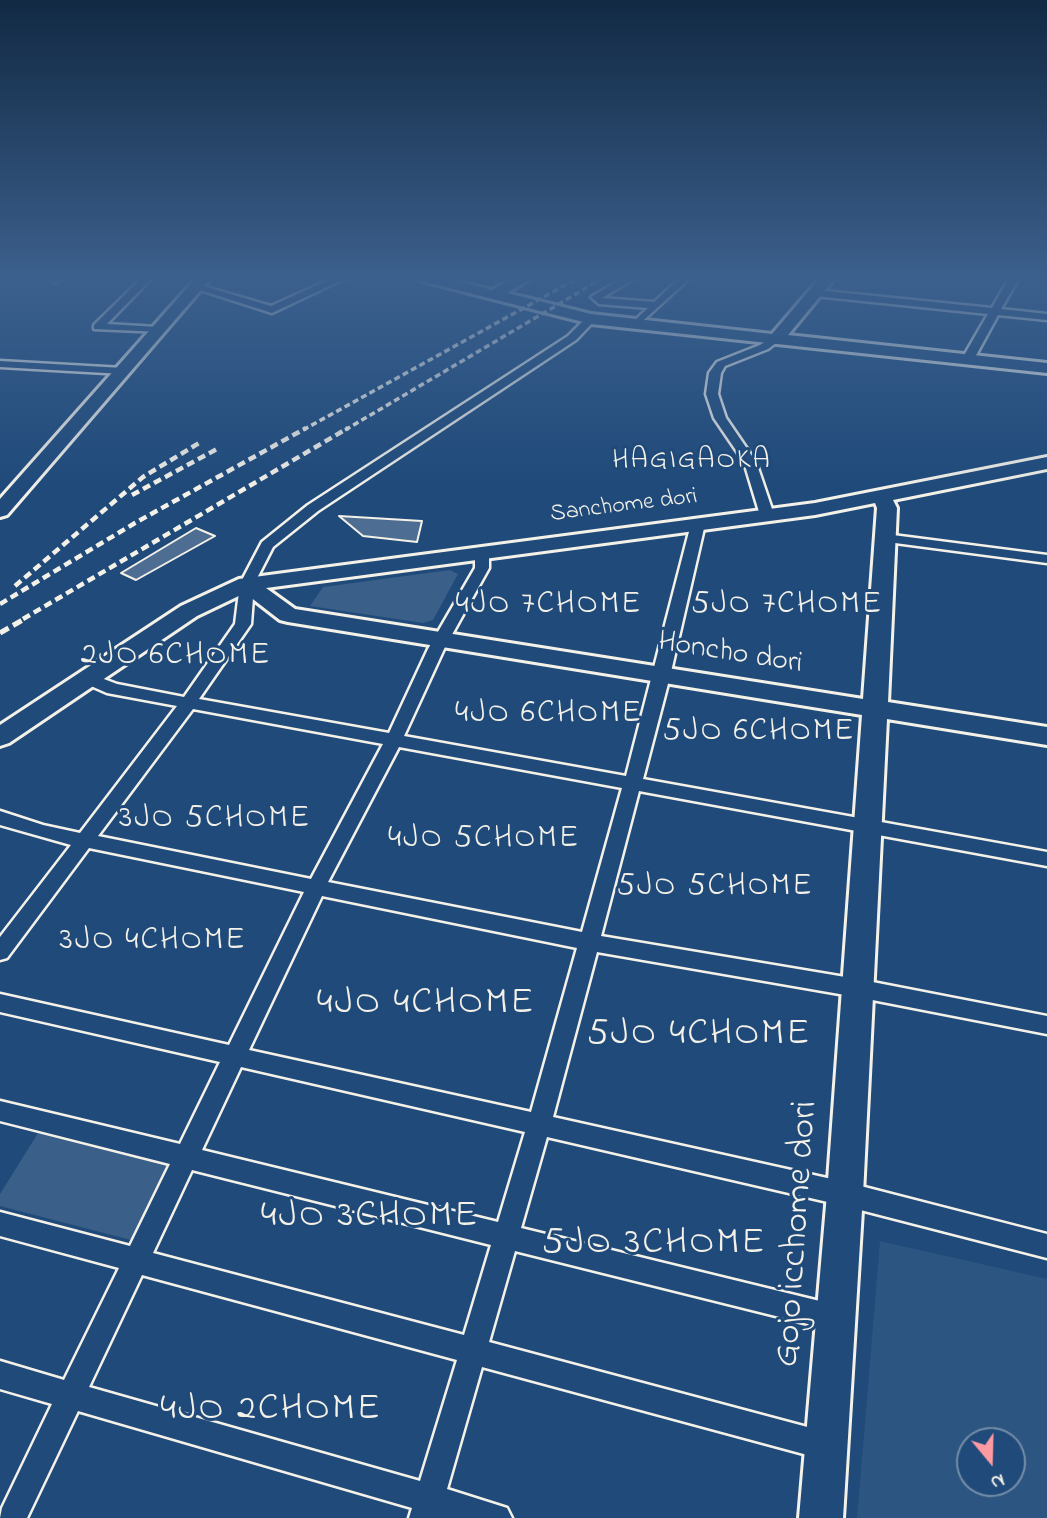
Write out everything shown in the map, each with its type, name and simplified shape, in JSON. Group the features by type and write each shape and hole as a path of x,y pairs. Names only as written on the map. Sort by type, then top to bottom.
{"street":[{"path":"0,511 142,349"},
{"path":"0,952 189,702 243,624 247,584 267,545 302,516 556,349"},
{"path":"759,349 720,364 715,373 712,394 720,418 750,462 767,514"},
{"path":"870,349 1047,368"},
{"path":"968,359 974,349"},
{"path":"0,364 123,371"},
{"name":"Sanchome dori","path":"0,737 189,611 247,584 767,514 881,496 1047,463"},
{"name":"Gojo icchome dori","path":"821,1518 845,1194 887,508 881,496"},
{"path":"427,1508 539,1125 662,676 698,524"},
{"path":"885,538 1047,559"},
{"path":"12,1518 316,887 394,740 441,639 482,568 482,552"},
{"name":"Honcho dori","path":"247,584 288,615 1047,736"},
{"path":"88,678 113,689 1047,859"},
{"path":"0,818 85,841 589,942 857,988 1047,1025"},
{"path":"0,1003 845,1194 1047,1246"},
{"path":"0,1111 836,1318"},
{"path":"0,1224 826,1446"},
{"path":"0,1375 427,1508 497,1518"}],"shaded area":[{"path":"450,570 458,574 433,620 423,623 310,606 323,587"},
{"path":"38,1133 171,1164 131,1240 0,1206 0,1194"},
{"path":"880,1241 1047,1279 1047,1518 857,1518"}],"building":[{"path":"339,516 422,521 417,542 363,536"},
{"path":"196,528 215,536 136,580 121,573"}],"railway":[{"path":"303,430 450,349"},
{"path":"345,430 483,349"},
{"path":"0,604 135,523 306,428"},
{"path":"23,619 348,428"},
{"path":"15,586 143,477 199,443"},
{"path":"132,495 217,449"},
{"path":"0,633 26,618"}],"district":[{"name":"HAGIGAOKA","path":"692,462"},
{"name":"4JO 7CHOME","path":"549,607"},
{"name":"5JO 7CHOME","path":"787,607"},
{"name":"2JO 6CHOME","path":"176,658"},
{"name":"4JO 6CHOME","path":"549,716"},
{"name":"5JO 6CHOME","path":"759,734"},
{"name":"3JO 5CHOME","path":"215,821"},
{"name":"4JO 5CHOME","path":"484,841"},
{"name":"5JO 5CHOME","path":"715,889"},
{"name":"3JO 4CHOME","path":"153,943"},
{"name":"4JO 4CHOME","path":"426,1006"},
{"name":"5JO 4CHOME","path":"699,1037"},
{"name":"4JO 3CHOME","path":"370,1219"},
{"name":"5JO 3CHOME","path":"654,1246"},
{"name":"4JO 2CHOME","path":"271,1412"}]}
